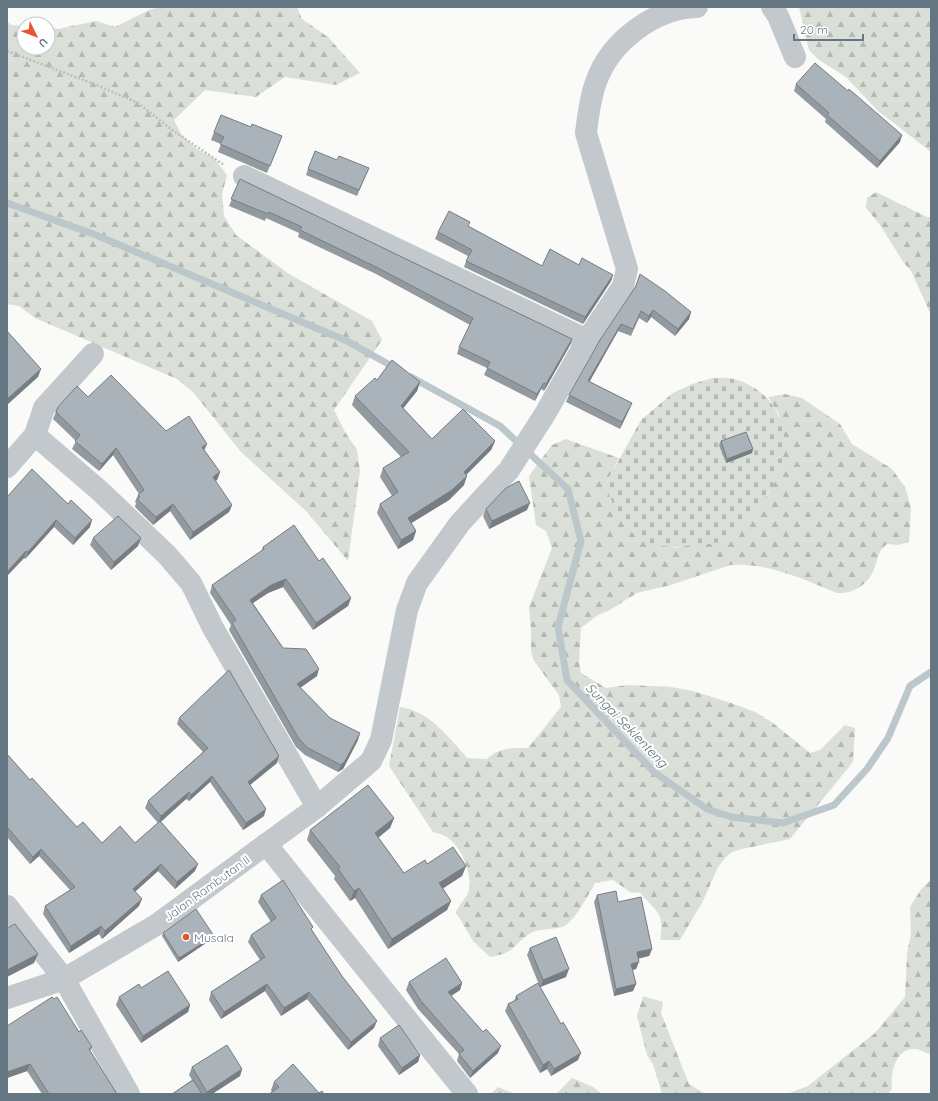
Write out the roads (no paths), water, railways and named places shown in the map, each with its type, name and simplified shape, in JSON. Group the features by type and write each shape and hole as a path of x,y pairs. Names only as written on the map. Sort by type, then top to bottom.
{"street":[{"name":"Jalan Rambutan II","path":"7,998 64,980 156,925 318,807 371,760 381,740 407,610 417,583 460,523 509,470 545,414 587,340 623,286 627,269 586,133 589,111 596,82 604,64 628,35 670,12 697,7"},
{"path":"772,7 778,16 795,57"},
{"path":"244,176 587,340"},
{"path":"7,467 35,435 44,408 93,354"},
{"path":"35,435 100,491 167,555 191,583 213,628 318,807"},
{"path":"266,844 467,1094"},
{"path":"7,906 64,980 129,1094"}],"waterway":[{"path":"7,203 96,235 347,341 397,369"},
{"name":"Sungai Seklenteng","path":"411,377 500,426 568,489 581,541 558,627 567,680 654,772 707,809 731,817 783,823 834,805 867,769 888,738 910,686 931,672"}],"place":[{"name":"Musala","path":"186,937"}]}
